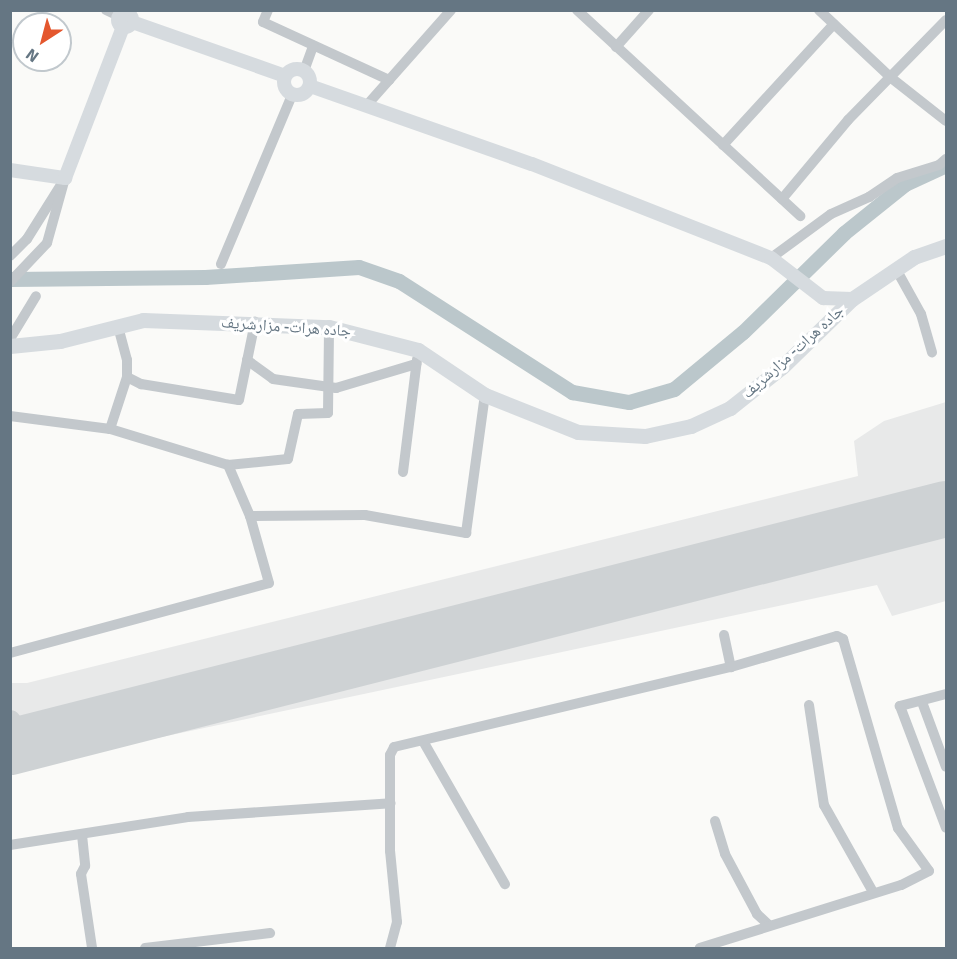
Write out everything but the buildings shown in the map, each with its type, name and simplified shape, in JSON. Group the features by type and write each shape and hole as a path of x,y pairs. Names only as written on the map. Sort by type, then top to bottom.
{"highway":[{"name":"جاده هرات- مزارشریف","path":"10,346 60,341 143,320 255,322 328,327 417,357 485,395 578,432 609,437 645,436 691,426 738,401 782,367 852,299 914,257 946,246"}],"main road":[{"path":"10,170 65,178 123,17 285,76"},
{"path":"285,76 295,69 304,71 310,86 532,164 771,258 823,298 852,299"},
{"path":"285,76 285,88 292,95 305,93 310,86"}],"street":[{"path":"268,10 263,22 389,80"},
{"path":"367,105 452,10"},
{"path":"577,10 800,216"},
{"path":"616,47 649,10"},
{"path":"819,10 890,77 946,121"},
{"path":"782,199 848,120 946,20"},
{"path":"723,145 834,24"},
{"path":"304,71 314,46"},
{"path":"221,264 292,95"},
{"path":"771,258 831,214 869,197 897,178 946,159"},
{"path":"10,256 27,239 65,178"},
{"path":"10,282 47,243 65,178"},
{"path":"896,269 921,314 932,352"},
{"path":"10,339 36,297"},
{"path":"127,377 141,384 236,400 241,397 255,322"},
{"path":"110,429 127,377 127,360 118,326"},
{"path":"10,416 110,429 228,465 288,459 298,414 328,413 326,385 328,327"},
{"path":"247,360 273,379 346,387 417,357 403,472"},
{"path":"250,516 365,514 466,533 485,395"},
{"path":"10,653 266,585 269,579 250,516 228,465"},
{"path":"724,635 731,667"},
{"path":"390,948 397,922 391,883 391,751 423,741 731,667 837,636 843,639 898,828 929,871 901,885 700,948"},
{"path":"946,694 900,706 946,828"},
{"path":"922,702 946,767"},
{"path":"809,705 824,805 873,892"},
{"path":"423,741 505,884"},
{"path":"10,845 188,817 391,803"},
{"path":"715,821 725,854 757,914 769,925"},
{"path":"82,835 85,866 81,874 92,948"},
{"path":"146,948 270,933"}],"shaded area":[{"path":"946,402 946,601 892,616 877,585 11,769 11,683 27,683 858,476 854,441 884,421"}],"waterway":[{"path":"10,279 205,277 359,267 399,281 572,392 629,402 674,389 743,332 844,233 905,184 944,166"}],"taxiway":[{"path":"10,721 22,744"}],"runway":[{"path":"10,747 946,509"}]}
